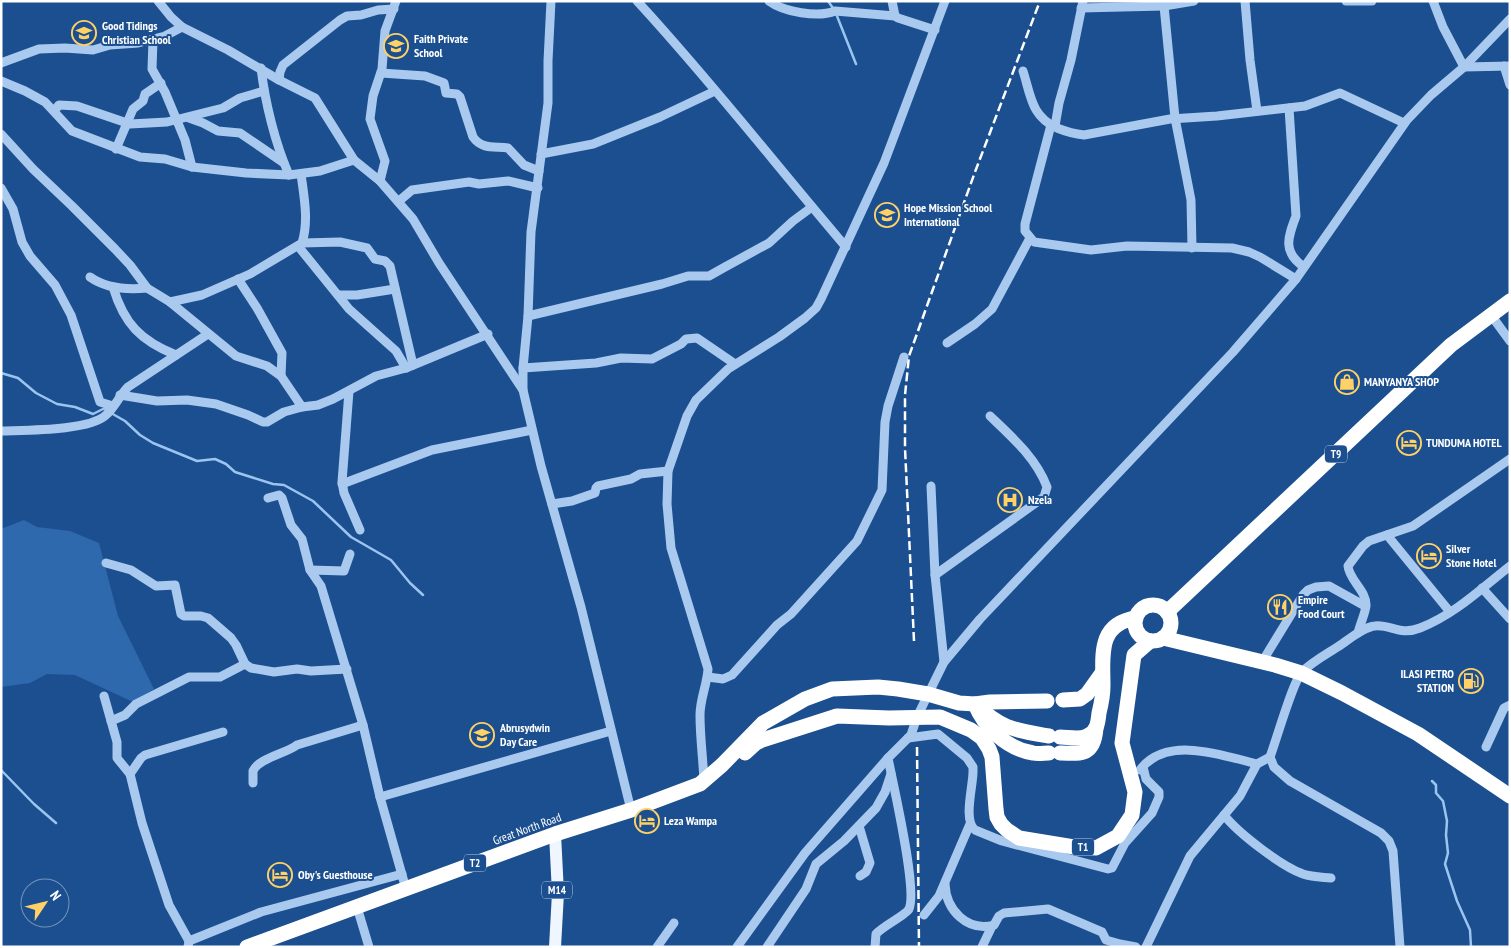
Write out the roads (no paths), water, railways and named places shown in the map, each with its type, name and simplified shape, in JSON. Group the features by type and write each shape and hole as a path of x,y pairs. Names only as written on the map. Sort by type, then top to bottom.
{"highway":[{"name":"T9","path":"1167,612 1451,345 1510,302"},
{"path":"1167,612 1160,606 1147,606 1140,611 1136,618 1135,627 1139,635 1262,662 1301,673 1418,734 1510,796"},
{"name":"T1","path":"917,717 940,717 971,730 982,738 990,749 992,756 997,817 1007,830 1019,838 1074,847 1096,848 1118,836 1132,815 1135,792 1122,743 1134,655 1157,640 1170,628 1170,619 1167,612"},
{"path":"975,704 980,716 1003,740 1014,747 1033,753 1079,753 1087,751 1092,747 1095,740 1103,688 1103,649 1109,632 1119,623 1136,618"},
{"path":"1062,700 1080,699 1087,694 1102,674"},
{"path":"704,781 763,723 805,699 832,689 878,687 928,694 975,704 1047,700"},
{"path":"975,704 990,718 1013,730 1054,737 1084,738 1090,735 1096,728"},
{"name":"Great North Road","path":"247,947 357,907 404,882 631,810 704,781 715,781 725,775 750,748 762,740 836,716 917,717"}],"main road":[{"name":"M14","path":"555,947 558,893 556,834"}],"street":[{"path":"158,1 182,27 314,98 354,160 380,181 399,201 419,228 439,263 488,334 523,390"},
{"path":"551,1 548,103 531,232 523,390 532,430 581,607 631,810"},
{"path":"637,1 680,47 846,247"},
{"path":"769,1 781,8 809,14 826,15 835,11 895,16 935,30"},
{"path":"892,1 895,16"},
{"path":"704,781 700,715 702,698 708,677 707,662 671,548 668,518 668,472 687,416 696,400 724,372 792,328 816,308 884,162 945,1"},
{"path":"1194,1 1164,6 1082,5 1071,60 1025,224 1025,231 1034,242 1091,250 1127,246 1232,248 1249,252 1296,279"},
{"path":"1245,1 1257,112"},
{"path":"1346,1 1372,1"},
{"path":"1433,1 1443,27 1464,67"},
{"path":"380,181 385,161 369,117 373,96 381,73 385,31 395,5"},
{"path":"279,80 280,72 286,62 340,20 347,16 366,14 395,5"},
{"path":"1164,6 1175,118 1191,200 1192,248"},
{"path":"737,947 805,853 888,758 908,738 913,731 917,717 944,662 980,619 1233,352 1296,279 1404,123 1431,95 1464,67 1510,19"},
{"path":"1,63 39,49 93,50 110,45 153,40 182,27"},
{"path":"153,40 151,64 153,72 161,83 177,120 185,140 192,167"},
{"path":"1464,67 1507,66 1510,85"},
{"path":"260,68 264,91 289,175"},
{"path":"1023,71 1037,113 1047,123 1072,134 1084,134 1175,118 1257,112 1305,106 1340,93 1404,123"},
{"path":"381,73 422,75 442,82 445,85 446,93 460,96 476,142 484,146 508,148 526,167 539,171"},
{"path":"1,81 45,102 72,131 132,155 165,159 192,167 246,173 289,175 320,171 354,160"},
{"path":"116,149 133,109 143,102 145,94 161,83"},
{"path":"54,111 59,105 75,106 133,124 177,120 225,107 240,98 264,91"},
{"path":"541,154 593,144 660,117 715,91"},
{"path":"1289,108 1296,206 1296,216 1292,226 1289,249 1294,261 1304,267"},
{"path":"188,118 218,131 240,133 284,163"},
{"path":"1,134 5,142 115,249 147,288 170,302 236,356 267,366 281,376 302,407"},
{"path":"300,245 304,236 306,217 301,174"},
{"path":"399,201 412,190 468,182 480,184 508,181 538,188"},
{"path":"1,188 13,209 22,242 30,256 55,285 71,315 100,402 113,406"},
{"path":"528,316 662,284 682,277 709,276 769,243 812,207"},
{"path":"946,343 975,324 992,309 1030,238"},
{"path":"170,302 202,295 238,280 300,245 340,242 367,248 375,259 384,261 390,266 409,367"},
{"path":"300,245 349,309 396,351 409,367"},
{"path":"90,277 97,282 114,287 130,289 147,288"},
{"path":"238,280 257,308 282,353 281,376"},
{"path":"114,287 122,311 145,340 176,355"},
{"path":"338,295 357,295 395,289"},
{"path":"1491,315 1510,341"},
{"path":"1,431 67,427 94,423 106,415 120,394 128,387 208,334"},
{"path":"120,394 157,401 187,400 216,404 267,422 284,412 318,405 379,375 409,367 488,334"},
{"path":"523,368 596,363 620,358 652,359 681,344 686,339 697,338 735,364"},
{"path":"708,677 723,679 732,675 777,625 791,614 857,541 882,490 885,422 888,406 904,357"},
{"path":"349,391 342,484 360,530"},
{"path":"935,575 1044,497 1047,488 1044,478 1022,446 990,416"},
{"path":"342,484 432,450 532,430"},
{"path":"1358,633 1366,606 1363,594 1348,572 1348,566 1367,542 1406,529 1420,522 1510,459"},
{"path":"552,504 587,497 595,493 598,486 631,479 640,474 668,472"},
{"path":"931,486 935,575 944,662"},
{"path":"104,696 118,742 117,758 130,774 142,823 169,905 189,944 261,912 404,882 380,798 363,725 322,586 310,570 302,539 291,524 282,498 279,495 268,498"},
{"path":"1387,535 1450,612"},
{"path":"310,570 344,571 350,554"},
{"path":"106,563 131,570 156,586 175,585 181,614 184,616 208,618 233,640 246,664 251,668 267,672 297,669 311,671 347,669"},
{"path":"1146,947 1190,856 1240,796 1257,764 1270,757 1301,673 1358,633 1376,626 1398,631 1416,629 1450,612 1510,566"},
{"path":"1262,662 1303,595 1308,590 1329,586 1366,606"},
{"path":"1482,588 1510,619"},
{"path":"111,721 125,715 136,704 189,677 220,677 246,664"},
{"path":"1486,747 1504,708 1510,705"},
{"path":"253,783 253,771 260,762 290,750 297,745 363,725"},
{"path":"380,798 611,731"},
{"path":"130,774 141,758 145,756 223,732"},
{"path":"908,738 938,734 967,758 973,767 969,819 970,824 975,830 1002,841 1108,869 1112,868 1125,843 1152,814 1160,797 1159,792 1146,779 1143,766"},
{"path":"1132,780 1143,766 1162,754 1174,750 1215,753 1257,764"},
{"path":"1270,757 1274,767 1290,781 1381,833 1389,841 1394,858 1400,947"},
{"path":"875,947 876,934 892,920 906,914 910,906 909,867 888,758"},
{"path":"768,947 806,889 817,862 840,846 882,800 891,774"},
{"path":"1224,815 1236,828 1263,850 1299,872 1330,878"},
{"path":"924,915 939,896 970,824"},
{"path":"859,826 870,863 866,872 860,876"},
{"path":"945,884 947,900 954,912 975,926 992,926"},
{"path":"357,907 369,947"},
{"path":"982,947 992,926 1000,916 1048,908 1102,932 1106,940 1136,947"},
{"path":"657,947 674,922"}],"waterway":[{"path":"828,1 835,11 856,64"},
{"path":"1,373 18,378 36,393 57,404 75,407 93,414 107,409"},
{"path":"111,413 125,421 140,435 153,443 197,461 215,459 226,464 235,472 273,484 284,485 313,501 351,537 391,560 423,595"},
{"path":"1,770 34,804 56,823"},
{"path":"1432,781 1436,785 1436,793 1443,801 1447,821 1448,853 1445,864 1457,901 1470,930 1471,947"}],"railway":[{"path":"914,641 905,448 905,395 909,356 975,172 1040,1"},
{"path":"917,747 919,947"}],"place":[{"name":"Good Tidings Christian School","path":"84,33"},
{"name":"Faith Private School","path":"396,46"},
{"name":"Hope Mission School International","path":"887,215"},
{"name":"MANYANYA SHOP","path":"1347,382"},
{"name":"TUNDUMA HOTEL","path":"1409,443"},
{"name":"Nzela","path":"1010,500"},
{"name":"Silver Stone Hotel","path":"1429,556"},
{"name":"Empire Food Court","path":"1280,607"},
{"name":"ILASI PETRO STATION","path":"1471,681"},
{"name":"Abrusydwin Day Care","path":"482,735"},
{"name":"Leza Wampa","path":"647,821"},
{"name":"Oby's Guesthouse","path":"280,875"}]}
